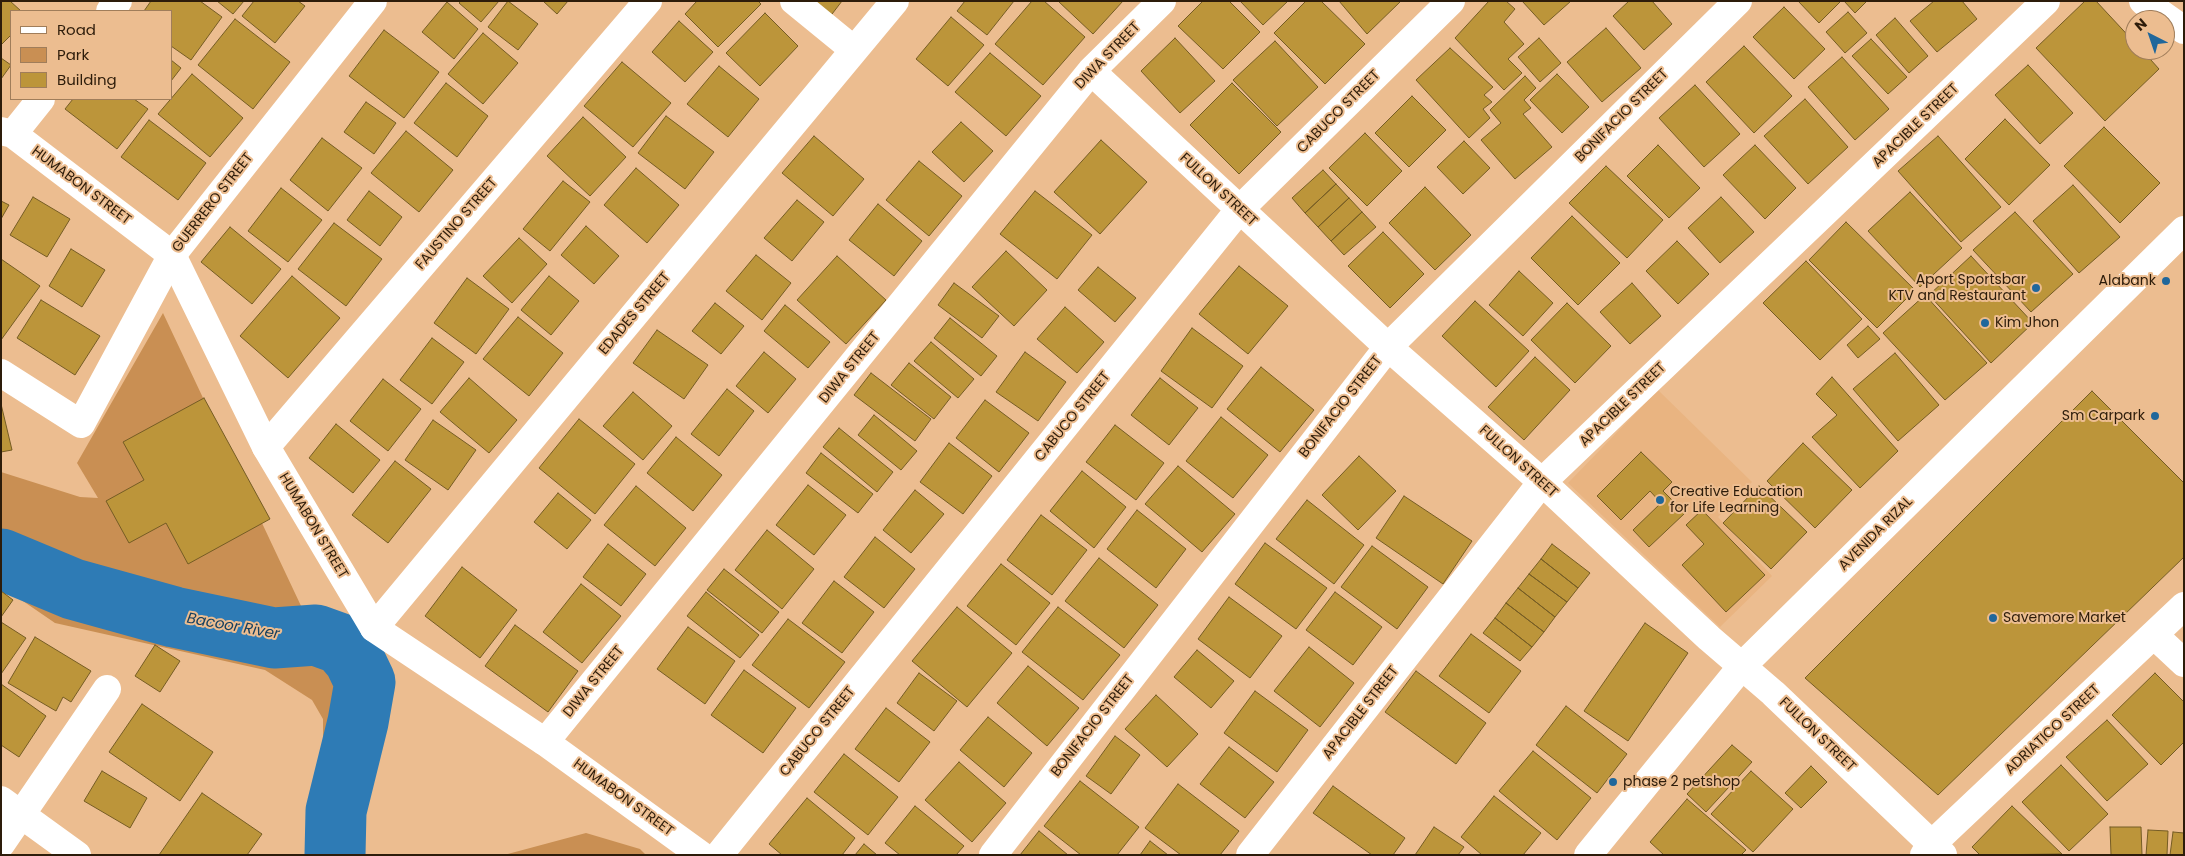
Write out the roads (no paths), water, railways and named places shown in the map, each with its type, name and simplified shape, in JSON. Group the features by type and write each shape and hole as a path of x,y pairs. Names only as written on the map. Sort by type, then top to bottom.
{"street":[{"name":"GUERRERO STREET","path":"1,373 81,424 172,255 373,1"},
{"name":"FAUSTINO STREET","path":"266,447 648,1"},
{"path":"794,1 854,50"},
{"name":"EDADES STREET","path":"374,628 895,1"},
{"name":"DIWA STREET","path":"546,742 1091,71 1162,1"},
{"name":"CABUCO STREET","path":"719,855 1239,210 1451,1"},
{"name":"BONIFACIO STREET","path":"993,855 1388,347 1738,1"},
{"name":"APACIBLE STREET","path":"1250,855 1542,482 2046,1"},
{"path":"2144,1 2184,30"},
{"name":"FULLON STREET","path":"1091,71 1388,347 1542,482 1742,666 1933,851"},
{"path":"7,133 40,100"},
{"name":"HUMABON STREET","path":"7,133 172,255 266,447 374,628 546,742 701,855"},
{"name":"AVENIDA RIZAL","path":"1588,855 1742,666 2184,230"},
{"name":"ADRIATICO STREET","path":"1933,851 2184,606"},
{"path":"2154,634 2184,663"},
{"path":"1,844 11,807 107,690"},
{"path":"11,807 77,855"}],"waterway":[{"name":"Bacoor River","path":"1,559 73,589 174,617 274,638 316,635 341,644 354,659 365,682 358,722 336,811 335,855"}],"place":[{"name":"Alabank","path":"2166,281"},
{"name":"Aport Sportsbar KTV and Restaurant","path":"2036,288"},
{"name":"Kim Jhon","path":"1985,323"},
{"name":"Sm Carpark","path":"2155,416"},
{"name":"Creative Education for Life Learning","path":"1660,500"},
{"name":"Savemore Market","path":"1993,618"},
{"name":"phase 2 petshop","path":"1613,782"}]}
